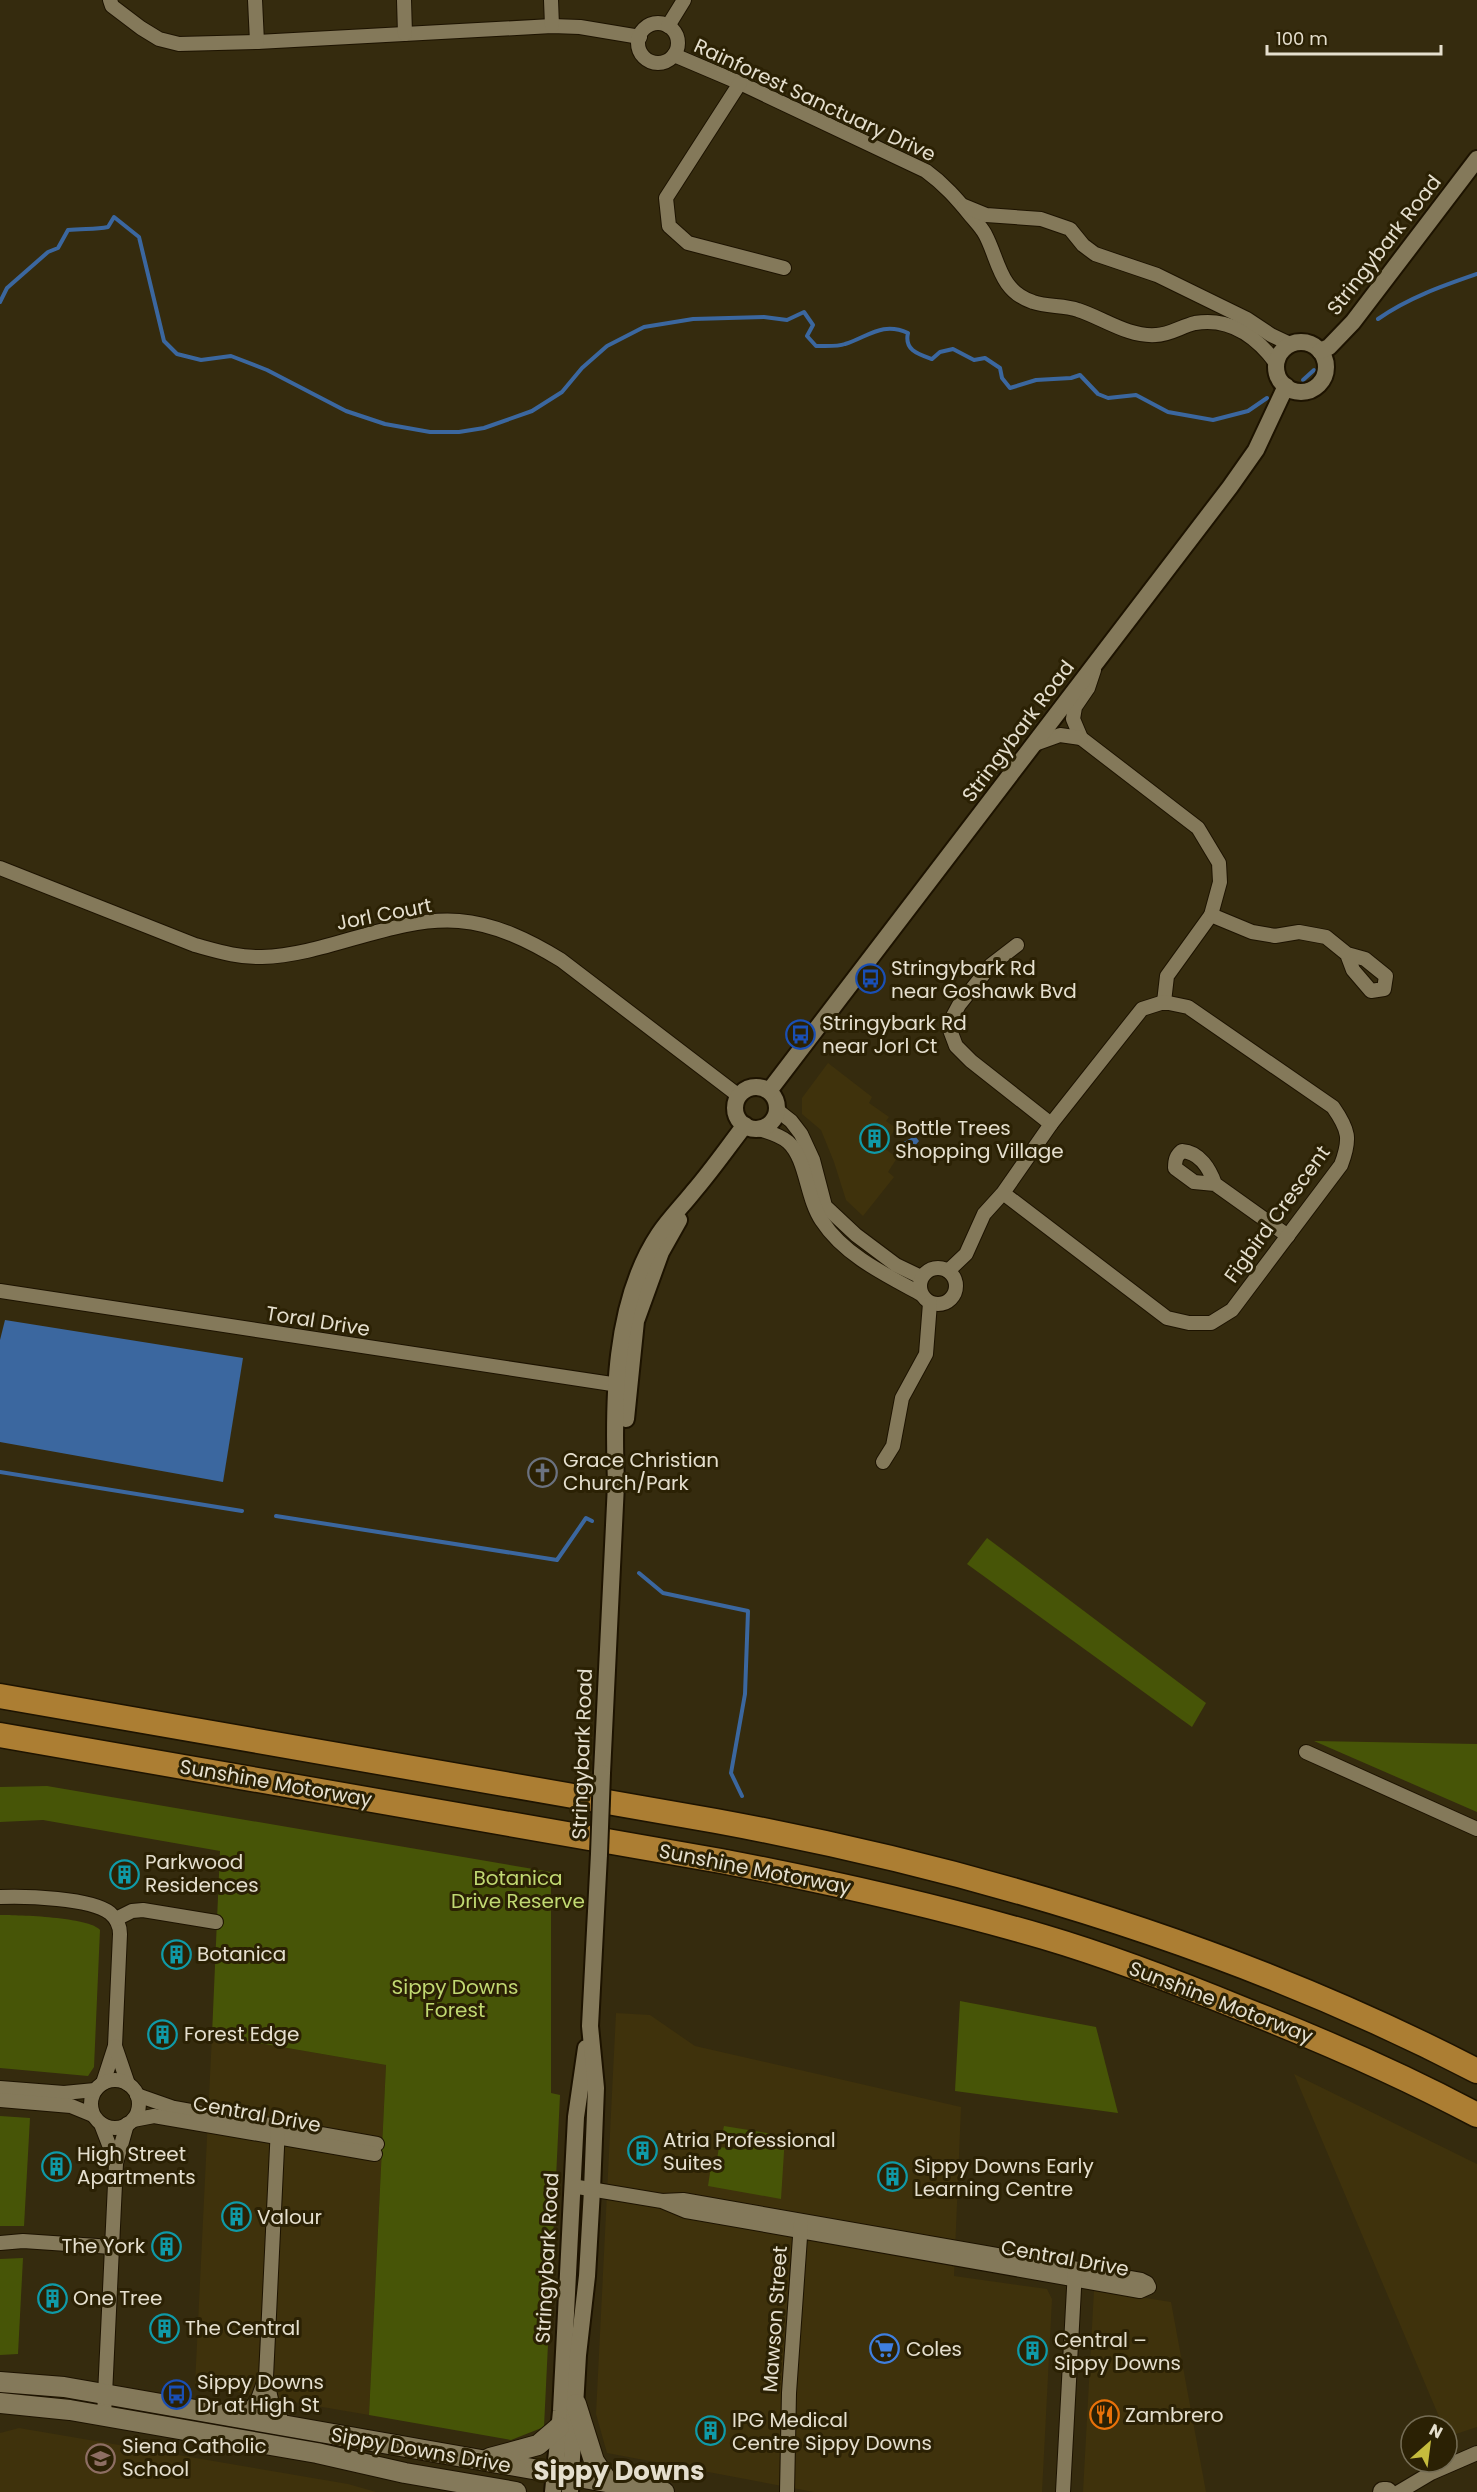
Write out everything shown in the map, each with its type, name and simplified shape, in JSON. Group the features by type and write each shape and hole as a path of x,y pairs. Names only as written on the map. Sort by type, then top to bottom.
{"highway":[{"name":"Sunshine Motorway","path":"0,1696 728,1823 805,1838 960,1874 1043,1897 1225,1959 1303,1991 1477,2071"},
{"name":"Sunshine Motorway","path":"6,1736 710,1858 821,1880 913,1902 1046,1938 1205,1993 1384,2069 1477,2115"}],"main road":[{"name":"Sippy Downs Drive","path":"0,2382 47,2385 105,2394 484,2460 562,2483 608,2482 664,2492"},
{"name":"Sippy Downs Drive","path":"0,2403 36,2405 104,2416 317,2453 405,2473 514,2492"},
{"path":"576,2404 594,2461 608,2482"},
{"path":"484,2460 538,2445 559,2427"}],"street":[{"path":"110,0 112,6 141,28 159,39 179,44 552,26 580,27 639,37"},
{"path":"255,0 257,42"},
{"path":"404,0 405,34"},
{"path":"551,0 552,26"},
{"path":"668,26 684,0"},
{"path":"658,23 668,26 678,37 678,44 674,55 666,62 652,62 639,49 639,37 651,24 658,23"},
{"name":"Rainforest Sanctuary Drive","path":"674,55 740,83 926,171 943,183 985,234 1005,283 1014,292 1030,301 1075,309 1132,332 1156,335 1195,323 1212,321 1229,324 1257,341 1276,363"},
{"path":"740,83 666,198 669,226 688,243 784,268"},
{"name":"Stringybark Road","path":"1320,351 1329,347 1353,322 1477,159"},
{"name":"Rainforest Sanctuary Drive","path":"964,206 986,215 1041,219 1070,229 1083,245 1095,254 1128,264 1167,280 1247,319 1290,344"},
{"path":"1306,343 1320,351 1326,366 1321,381 1308,390 1300,392 1286,386 1278,376 1276,363 1279,355 1290,344 1306,343"},
{"name":"Stringybark Road","path":"769,1091 1035,744 1256,450 1286,386"},
{"path":"1081,738 1073,719 1075,707 1088,688 1097,662"},
{"path":"883,1462 892,1446 902,1398 926,1354 925,1298 919,1287 921,1277 932,1268 948,1270 966,1254 984,1214 1004,1193 1051,1124 1142,1009 1164,1002 1167,976 1211,915 1220,882 1219,863 1198,828 1081,738 1060,735 1035,744"},
{"name":"Jorl Court","path":"0,868 195,945 228,954 260,957 290,955 412,924 459,921 497,929 532,942 561,960 739,1096"},
{"path":"1211,915 1252,932 1275,936 1299,932 1326,938 1347,954"},
{"path":"1017,945 991,965 959,1005 950,1030 956,1046 971,1061 1051,1124"},
{"name":"Figbird Crescent","path":"1004,1193 1167,1318 1189,1323 1211,1323 1232,1310 1341,1165 1348,1146 1345,1125 1334,1107 1188,1007 1164,1002"},
{"path":"921,1277 896,1265 825,1206 813,1160 801,1134 777,1110 774,1096 769,1091 757,1087 744,1091 739,1096 735,1108 736,1115 752,1127 789,1143 803,1167 808,1195 822,1222 848,1250 925,1298 941,1305 953,1298 956,1283 948,1270"},
{"path":"752,1127 772,1122 777,1110"},
{"name":"Stringybark Road","path":"562,2483 559,2427 572,2186 576,2117 590,2026 616,1484 623,1444 624,1386 636,1321 661,1252 695,1190 752,1127"},
{"path":"1215,1184 1288,1236"},
{"name":"Toral Drive","path":"0,1292 624,1386"},
{"path":"1306,1752 1477,1829"},
{"path":"0,1897 41,1897 95,1906 107,1911 116,1919 120,1934 115,2046 90,2102 116,2163"},
{"path":"116,1919 132,1911 144,1910 216,1922"},
{"name":"Stringybark Road","path":"562,2483 576,2404 592,2190 596,2088 590,2026"},
{"path":"104,2416 116,2163 130,2122 138,2108 133,2089 115,2046"},
{"path":"0,2088 64,2093 116,2080 133,2089"},
{"name":"Central Drive","path":"133,2089 174,2108 278,2132"},
{"path":"0,2100 71,2106 114,2128 130,2122"},
{"name":"Central Drive","path":"130,2122 154,2116 278,2132 376,2149"},
{"path":"278,2132 266,2377 272,2404 285,2426"},
{"name":"Central Drive","path":"572,2186 662,2201 686,2211 801,2226 851,2228 1075,2273 1063,2492"},
{"name":"Mawson Street","path":"787,2492 789,2392 801,2226"},
{"path":"0,2243 23,2241 112,2247"},
{"path":"243,2418 258,2399 266,2377"},
{"path":"1399,2492 1431,2473 1477,2453"}],"shaded area":[{"name":"Bottle Trees Shopping Village","path":"828,1063 872,1097 869,1103 889,1117 886,1121 896,1128 883,1147 897,1158 888,1172 894,1177 863,1216 846,1200 821,1130 802,1114 802,1098"},
{"path":"616,2013 650,2015 695,2046 961,2107 954,2276 1047,2289 1052,2299 1042,2492 814,2492 607,2453 596,2414"},
{"path":"212,2035 386,2065 369,2415 195,2385"},
{"path":"1294,2074 1477,2164 1477,2427 1459,2433 1459,2414 1438,2414"},
{"path":"1094,2290 1171,2302 1206,2492 1083,2492"},
{"name":"Siena Catholic School","path":"19,2428 348,2484 376,2492 0,2492 0,2433"}],"green space":[{"path":"987,1538 1206,1703 1192,1727 967,1564"},
{"path":"1314,1741 1477,1744 1477,1812"},
{"name":"Sippy Downs Forest","path":"47,1786 551,1872 551,2093 560,2095 544,2427 511,2440 369,2415 386,2065 212,2035 220,1851 43,1820 0,1822 0,1787"},
{"path":"0,1915 69,1920 82,1922 100,1930 94,2067 88,2076 0,2068"},
{"path":"960,2001 1096,2027 1118,2113 955,2091"},
{"path":"0,2116 30,2118 24,2226 0,2226"},
{"path":"724,2126 785,2136 781,2199 708,2186 711,2166 716,2166 719,2147 737,2149 738,2138 722,2135"},
{"path":"23,2258 18,2354 0,2355 0,2259"}],"water":[{"path":"915,1136 919,1141 904,1159 894,1147"},
{"path":"5,1320 243,1358 223,1482 0,1442 0,1340"}],"waterway":[{"path":"0,302 7,288 48,252 58,248 68,230 108,227 114,217 139,237 164,341 177,354 201,360 231,356 267,370 346,411 385,424 430,432 459,432 484,428 532,411 562,392 582,368 607,346 644,327 693,319 764,317 787,320 804,312 813,325 807,336 816,346 842,345 883,329 899,330 908,333 908,344 913,350 932,359 940,352 953,349 974,360 985,358 1000,368 1002,378 1010,388 1036,380 1071,378 1080,375 1098,394 1108,398 1136,395 1168,412 1213,420 1248,411 1267,398"},
{"path":"1378,319 1413,299 1477,274"},
{"path":"1303,380 1314,370"},
{"path":"0,1472 242,1511"},
{"path":"276,1516 557,1560 586,1518 592,1521"},
{"path":"639,1573 663,1593 748,1611 745,1694 731,1773 742,1796"}],"place":[{"name":"Stringybark Rd near Goshawk Bvd","path":"870,979"},
{"name":"Stringybark Rd near Jorl Ct","path":"801,1034"},
{"name":"Bottle Trees Shopping Village","path":"874,1139"},
{"name":"Grace Christian Church/Park","path":"542,1472"},
{"name":"Parkwood Residences","path":"124,1874"},
{"name":"Botanica","path":"176,1954"},
{"name":"Forest Edge","path":"163,2034"},
{"name":"Atria Professional Suites","path":"642,2151"},
{"name":"High Street Apartments","path":"56,2166"},
{"name":"Sippy Downs Early Learning Centre","path":"893,2177"},
{"name":"Valour","path":"236,2217"},
{"name":"The York","path":"166,2246"},
{"name":"One Tree","path":"52,2298"},
{"name":"The Central","path":"164,2328"},
{"name":"Coles","path":"885,2349"},
{"name":"Central – Sippy Downs","path":"1033,2351"},
{"name":"Sippy Downs Dr at High St","path":"176,2394"},
{"name":"Zambrero","path":"1104,2415"},
{"name":"IPG Medical Centre Sippy Downs","path":"711,2431"},
{"name":"Siena Catholic School","path":"101,2458"}],"district":[{"name":"Sippy Downs","path":"619,2471"}],"park label":[{"name":"Botanica Drive Reserve","path":"518,1890"}]}
